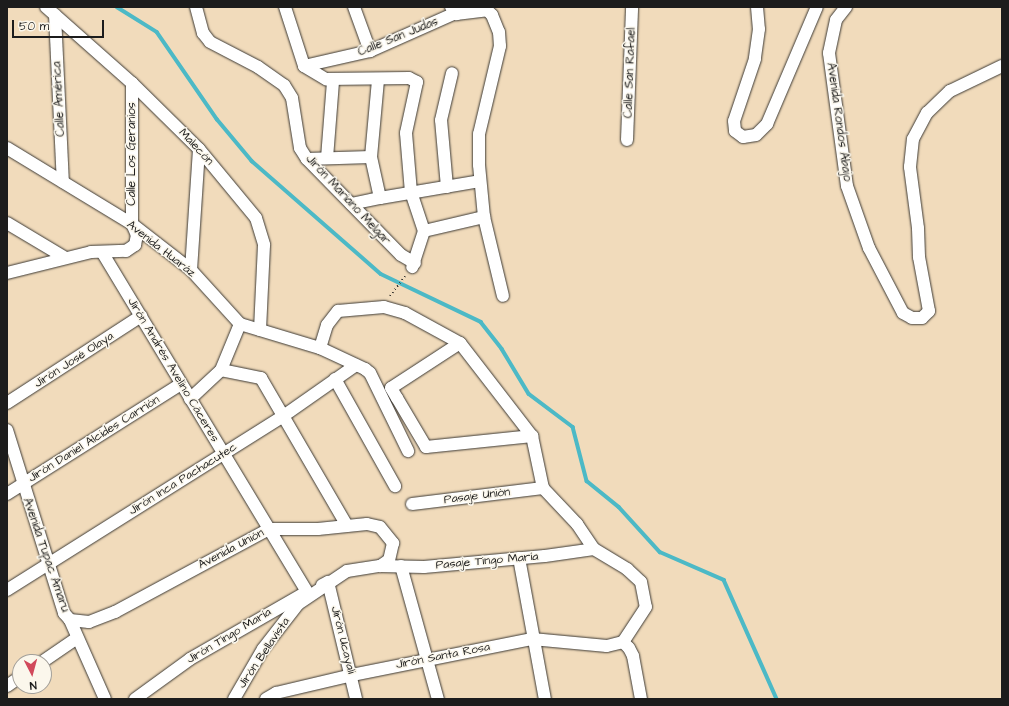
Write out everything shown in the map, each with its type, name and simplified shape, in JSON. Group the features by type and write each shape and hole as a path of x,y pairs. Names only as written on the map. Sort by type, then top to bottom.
{"street":[{"name":"Jirón Mariano Melgar","path":"196,7 203,33 210,42 258,67 284,85 292,98 300,148 307,159 401,255 413,265"},
{"path":"285,7 304,66 333,81 409,78 417,82 406,133 411,192 424,231 413,265"},
{"path":"354,7 370,51"},
{"name":"Calle San Judas","path":"304,66 370,51 453,10 467,7"},
{"name":"Calle San Rafael","path":"627,140 632,7"},
{"path":"757,7 759,29 754,59 734,121 735,131 743,137 756,135 767,124 817,7"},
{"name":"Avenida Rondos Abajo","path":"846,7 836,20 829,53 847,186 869,248 903,313 912,318 922,318 929,312 919,257 918,228 910,167 913,139 927,114 950,91 1002,66"},
{"path":"453,10 487,10 492,15 499,32 500,46 479,134 480,181 484,217 503,296"},
{"name":"Malecón","path":"50,11 132,83 199,149 256,218 260,226 264,245 260,330"},
{"name":"Calle América","path":"50,11 63,182"},
{"path":"447,187 443,162 441,120 452,73"},
{"path":"378,80 371,157 380,198"},
{"path":"327,158 333,81"},
{"name":"Calle Los Geranios","path":"102,252 131,249 137,235 132,224 132,83"},
{"name":"Avenida Huaráz","path":"7,148 132,224 191,270 240,324"},
{"path":"191,270 199,149"},
{"path":"307,159 371,157"},
{"path":"351,204 411,192 480,181"},
{"path":"424,231 484,217"},
{"path":"7,222 64,257"},
{"path":"7,273 64,257 102,252"},
{"name":"Jirón Andrés Avelino Cáceres","path":"102,252 307,592"},
{"path":"320,348 327,325 338,311 384,307 405,313 460,343 532,436 543,488 577,524 594,549 627,569 641,582 646,607 623,642 629,648 633,656 641,699"},
{"name":"Jirón José Olaya","path":"7,403 141,316"},
{"path":"190,399 221,370 240,324 320,348 370,373 408,451"},
{"path":"460,343 392,388 426,447 532,436"},
{"name":"Jirón Inca Pachacutec","path":"7,590 282,417 356,365"},
{"path":"221,370 261,378 282,417 346,526"},
{"path":"335,379 396,486"},
{"name":"Jirón Daniel Alcides Carrión","path":"7,494 181,384"},
{"name":"Avenida Tupac Amaru","path":"7,430 22,485 64,613 70,620 105,699"},
{"name":"Pasaje Unión","path":"412,504 543,488"},
{"name":"Avenida Unión","path":"70,620 89,622 115,612 269,529 318,529 367,524 380,527 393,543 392,552 388,560 380,566"},
{"name":"Pasaje Tingo María","path":"380,566 424,567 594,549"},
{"path":"519,558 532,639 545,699"},
{"name":"Jirón Bellavista","path":"234,699 282,623 298,604 328,582 347,571 380,566"},
{"path":"401,566 429,658 438,699"},
{"name":"Jirón Tingo María","path":"135,699 190,659 307,592 328,582"},
{"name":"Jirón Ucayali","path":"328,582 352,675 356,699"},
{"path":"52,655 77,638"},
{"name":"Jirón Santa Rosa","path":"266,699 276,693 352,675 429,658 532,639 607,646 623,642"}],"path":[{"path":"385,302 413,265"}],"waterway":[{"path":"117,7 157,32 217,119 252,161 381,274 481,322 502,349 529,394 573,427 587,481 619,507 660,552 724,580 777,699"}]}
